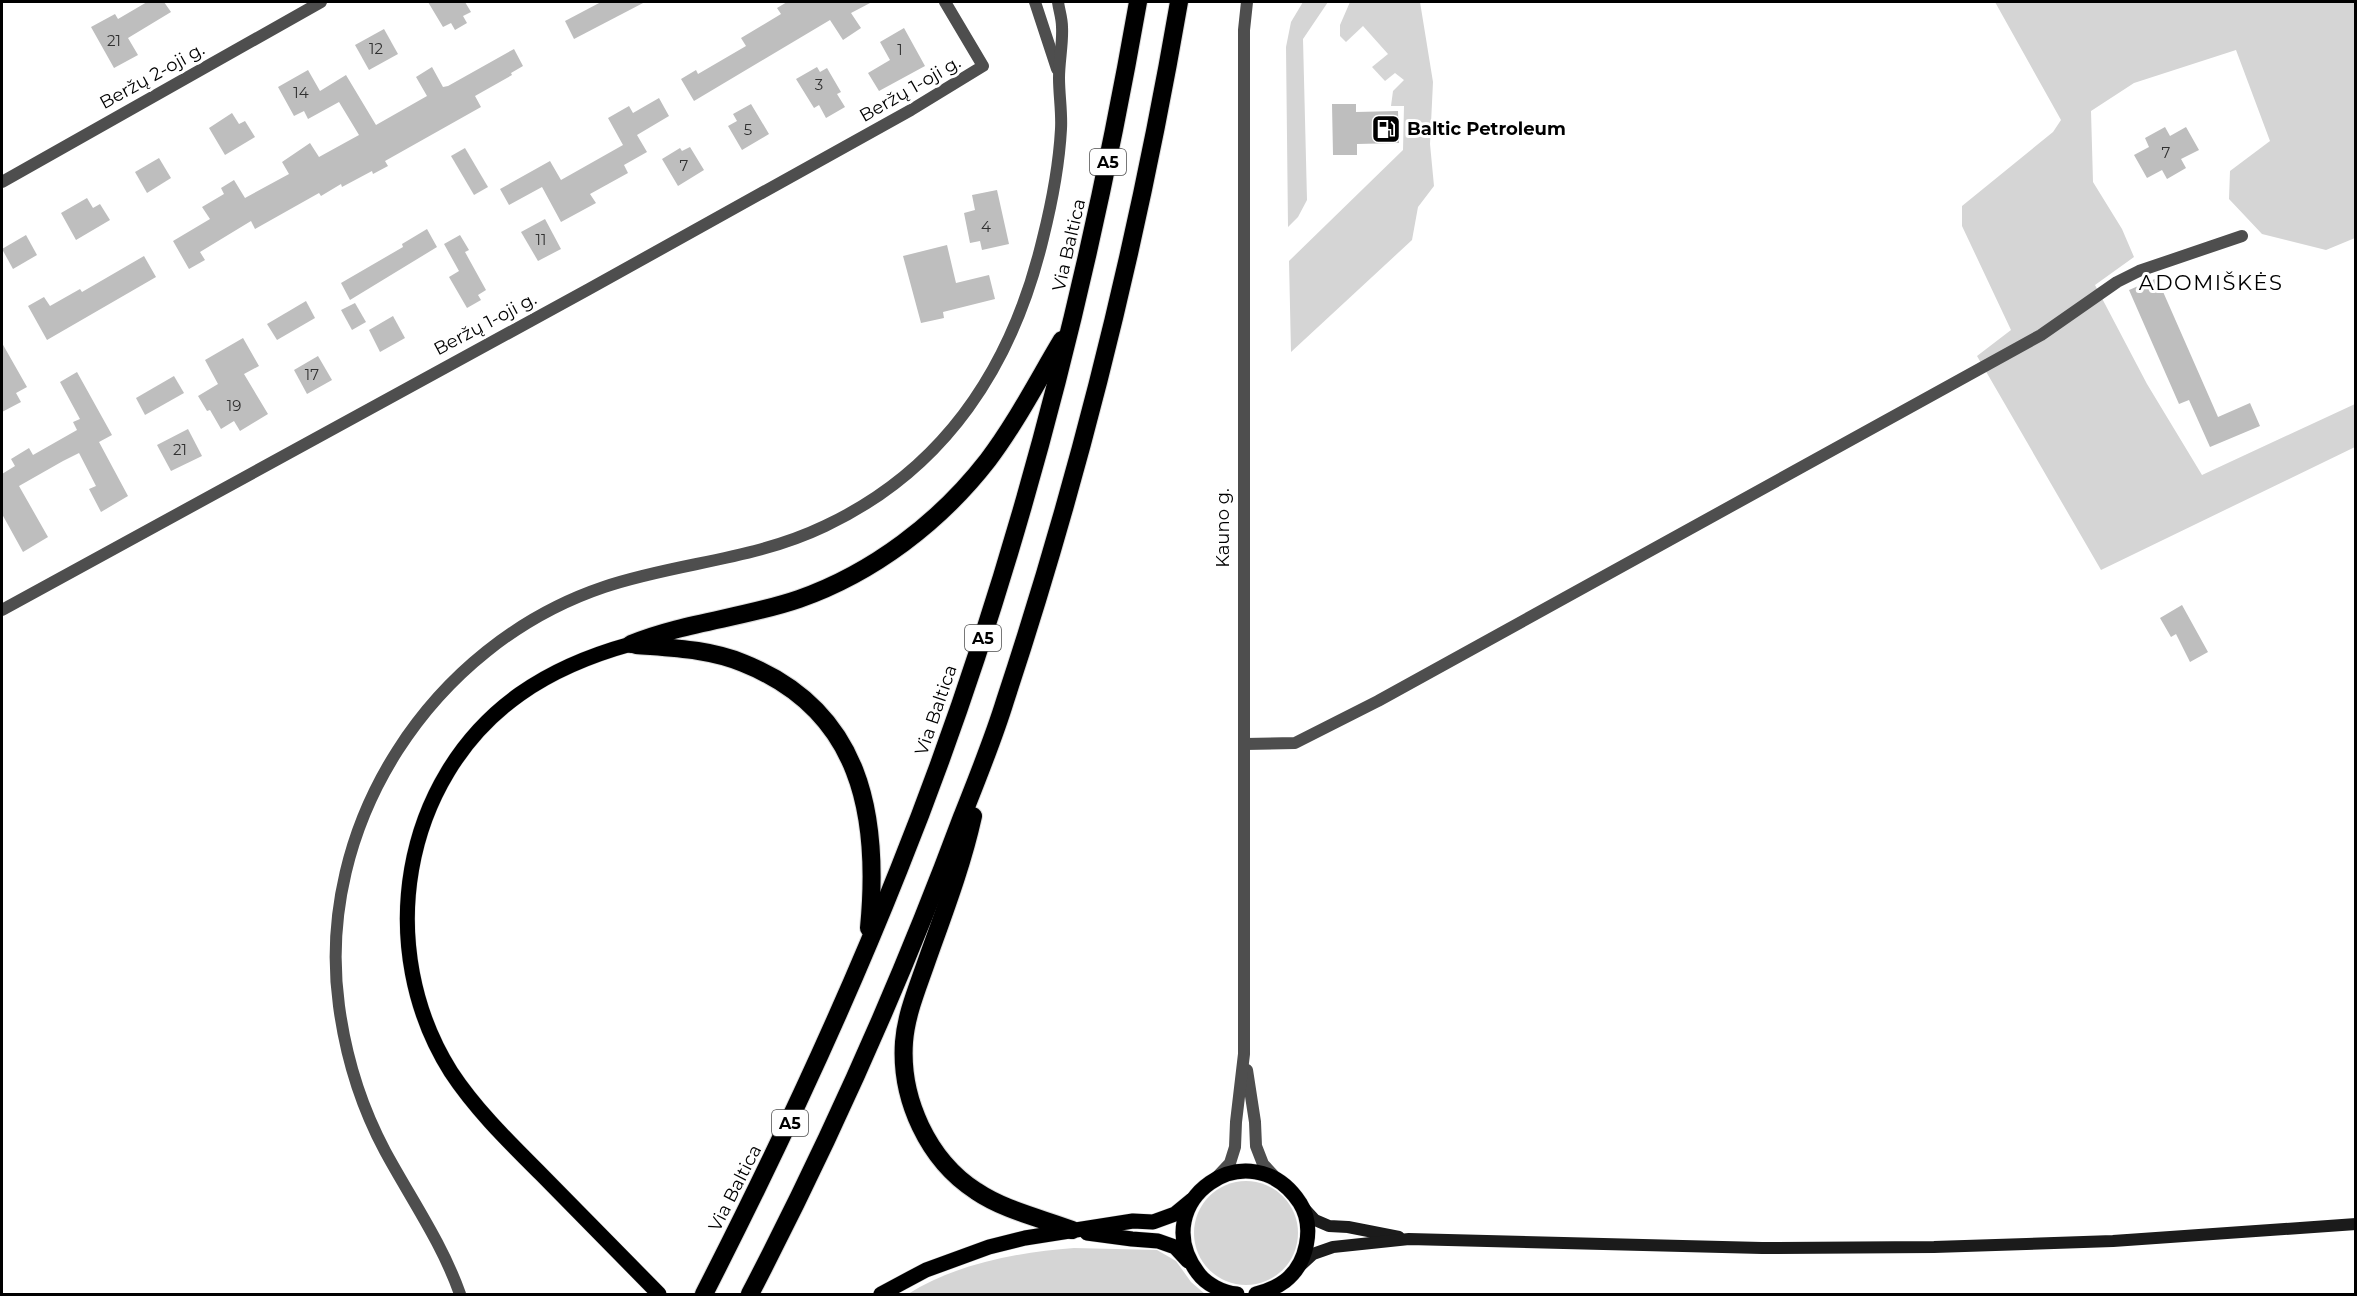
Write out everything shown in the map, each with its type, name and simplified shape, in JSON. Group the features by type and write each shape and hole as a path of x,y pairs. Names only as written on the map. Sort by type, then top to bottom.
{"highway":[{"name":"Via Baltica","path":"704,1294 778,1148 867,948 938,769 980,647 1028,491 1073,320 1105,182 1138,2"},
{"name":"A5","path":"750,1294 837,1118 887,1007 937,885 1005,704 1064,512 1102,375 1140,212 1179,2"},
{"path":"631,644 661,632 764,610 800,599 861,570 902,544 932,520 963,490 988,460 1011,427 1073,320"},
{"path":"631,644 687,649 742,662 793,690 835,734 856,772 870,822 872,893 867,948"},
{"path":"987,753 967,844 911,1006 904,1042 904,1069 909,1097 919,1125 933,1149 952,1172 975,1191 1000,1204 1072,1230"}],"main road":[{"path":"631,644 599,653 543,679 519,695 476,734 442,783 418,840 409,881 406,931 413,979 424,1017 436,1046 451,1072 487,1118 654,1290"},
{"path":"881,1294 926,1270 989,1246 1133,1221 1153,1222 1174,1214 1214,1179 1229,1173 1245,1171 1262,1173 1277,1179 1291,1190 1316,1220 1329,1226 1348,1227 1408,1239"},
{"path":"1191,1264 1185,1248 1183,1231 1186,1214 1194,1198"},
{"path":"1297,1269 1308,1238 1307,1221 1302,1206"},
{"path":"1256,1294 1272,1291 1287,1280 1313,1254 1333,1247 1408,1239 1762,1248 1934,1247 2113,1241 2355,1224"},
{"path":"1072,1230 1158,1241 1175,1247 1200,1277 1216,1290 1237,1294"}],"street":[{"name":"Beržų 2-oji g.","path":"2,182 321,2"},
{"name":"Beržų 1-oji g.","path":"2,610 589,289 911,110 984,66 945,2"},
{"path":"1035,2 1059,76"},
{"path":"460,1294 436,1241 371,1122 358,1089 344,1041 336,975 340,904 346,870 371,797 404,739 430,704 472,663 510,633 563,604 603,588 636,578 755,552 819,529 884,492 935,448 958,422 998,363 1027,297 1049,214 1057,170 1061,125 1059,76 1062,27 1058,2"},
{"name":"Kauno g.","path":"1214,1179 1230,1163 1235,1147 1244,1054 1244,30 1246,2"},
{"path":"1245,744 1295,743 1378,701 2041,335 2117,282 2139,271 2242,236"},
{"name":"Kauno g.","path":"1244,1054 1255,1122 1256,1146 1263,1164 1277,1179"}],"shaded area":[{"path":"1303,2 1328,2 1303,39 1307,200 1298,217 1288,227 1286,47 1291,22"},
{"path":"1350,2 1420,2 1433,82 1430,144 1434,186 1418,207 1412,240 1291,352 1289,261 1403,150 1404,106 1391,106 1393,91 1404,80 1395,73 1385,81 1372,67 1388,54 1363,26 1346,42 1340,36 1340,25"},
{"path":"1995,2 2355,2 2355,238 2326,250 2262,234 2229,199 2230,171 2270,141 2236,50 2134,83 2091,111 2093,182 2122,229 2134,257 2095,285 2147,384 2202,475 2355,404 2355,447 2101,570 1977,356 2011,330 1962,226 1962,206 2053,132 2061,120"},
{"path":"1246,1181 1266,1185 1283,1196 1294,1213 1298,1233 1294,1253 1283,1270 1266,1281 1246,1285 1226,1281 1209,1270 1198,1253 1194,1233 1198,1213 1209,1196 1226,1185"},
{"path":"1074,1248 1157,1250 1176,1261 1191,1282 1205,1294 908,1294 946,1275 988,1261"}],"building":[{"path":"147,2 164,2 171,12 128,38 138,55 114,68 91,27 115,14 118,19"},
{"path":"428,2 465,2 471,12 463,16 467,23 455,30 451,23 443,27"},
{"path":"601,2 645,2 574,39 565,21"},
{"path":"787,2 872,2 851,13 861,28 843,40 830,20 694,101 681,79 696,70 698,74 746,46 741,38 781,14 777,8"},
{"path":"904,28 925,66 879,91 868,73 890,60 880,42"},
{"path":"384,29 398,54 369,70 355,45"},
{"path":"514,49 523,66 511,73 512,75 475,96 481,107 385,161 388,166 373,174 372,171 342,187 341,184 321,196 319,193 255,229 251,221 200,252 205,260 189,269 173,241 210,219 202,207 224,194 221,188 234,180 245,198 289,174 282,162 310,143 319,157 359,135 339,102 308,119 304,111 294,116 278,87 308,70 320,91 346,75 376,125 427,96 416,77 432,67 443,87 448,86"},
{"path":"817,67 820,72 827,68 841,92 837,94 845,107 826,118 819,105 814,108 796,79"},
{"path":"659,98 669,116 637,135 647,152 624,165 628,173 590,194 596,203 561,222 542,187 509,205 500,189 550,161 561,180 623,145 608,118 629,106 633,113"},
{"path":"751,104 769,134 742,150 728,126 737,121 733,114"},
{"path":"1332,104 1356,104 1356,112 1398,111 1399,143 1357,144 1357,155 1333,155"},
{"path":"232,113 239,124 245,121 255,137 225,155 209,128"},
{"path":"2165,127 2170,136 2186,127 2199,150 2181,159 2186,168 2167,179 2162,170 2147,178 2134,155 2149,147 2145,138"},
{"path":"690,147 704,170 678,186 662,159 680,148 682,151"},
{"path":"465,148 488,187 474,195 451,156"},
{"path":"159,158 171,178 147,193 135,172"},
{"path":"997,190 1009,244 982,250 980,241 970,243 964,213 975,210 972,195"},
{"path":"87,198 93,208 100,204 110,220 76,240 61,213"},
{"path":"545,219 561,249 538,261 521,232"},
{"path":"427,229 437,247 350,300 341,283 403,247 402,244"},
{"path":"26,235 37,255 13,269 2,249"},
{"path":"460,235 469,250 465,252 486,290 478,295 481,300 467,308 449,277 459,271 444,244"},
{"path":"947,245 956,283 989,275 995,299 943,312 944,318 921,323 903,256"},
{"path":"144,256 156,277 47,340 28,306 44,297 50,306 80,289 82,292"},
{"path":"2157,278 2218,417 2250,403 2260,426 2210,447 2189,400 2179,404 2129,290"},
{"path":"306,301 315,318 277,340 267,324"},
{"path":"355,303 366,322 352,330 341,310"},
{"path":"393,316 405,338 380,352 369,330"},
{"path":"243,338 259,366 244,374 268,414 240,431 234,421 221,429 210,410 207,411 198,396 218,384 205,360"},
{"path":"2,343 27,387 16,393 21,402 2,412"},
{"path":"318,356 332,380 307,394 294,370"},
{"path":"77,372 112,435 99,442 128,496 101,512 89,489 96,486 79,453 63,461 19,486 48,537 23,552 2,514 2,474 15,466 11,459 29,448 33,455 77,430 73,422 80,419 60,382"},
{"path":"174,376 184,393 145,415 136,398"},
{"path":"188,429 202,456 171,471 157,445"},
{"path":"2182,605 2208,652 2190,662 2176,634 2171,637 2160,618"}],"place":[{"name":"Baltic Petroleum","path":"1386,129"}],"district":[{"name":"ADOMIŠKĖS","path":"2211,283"}]}
